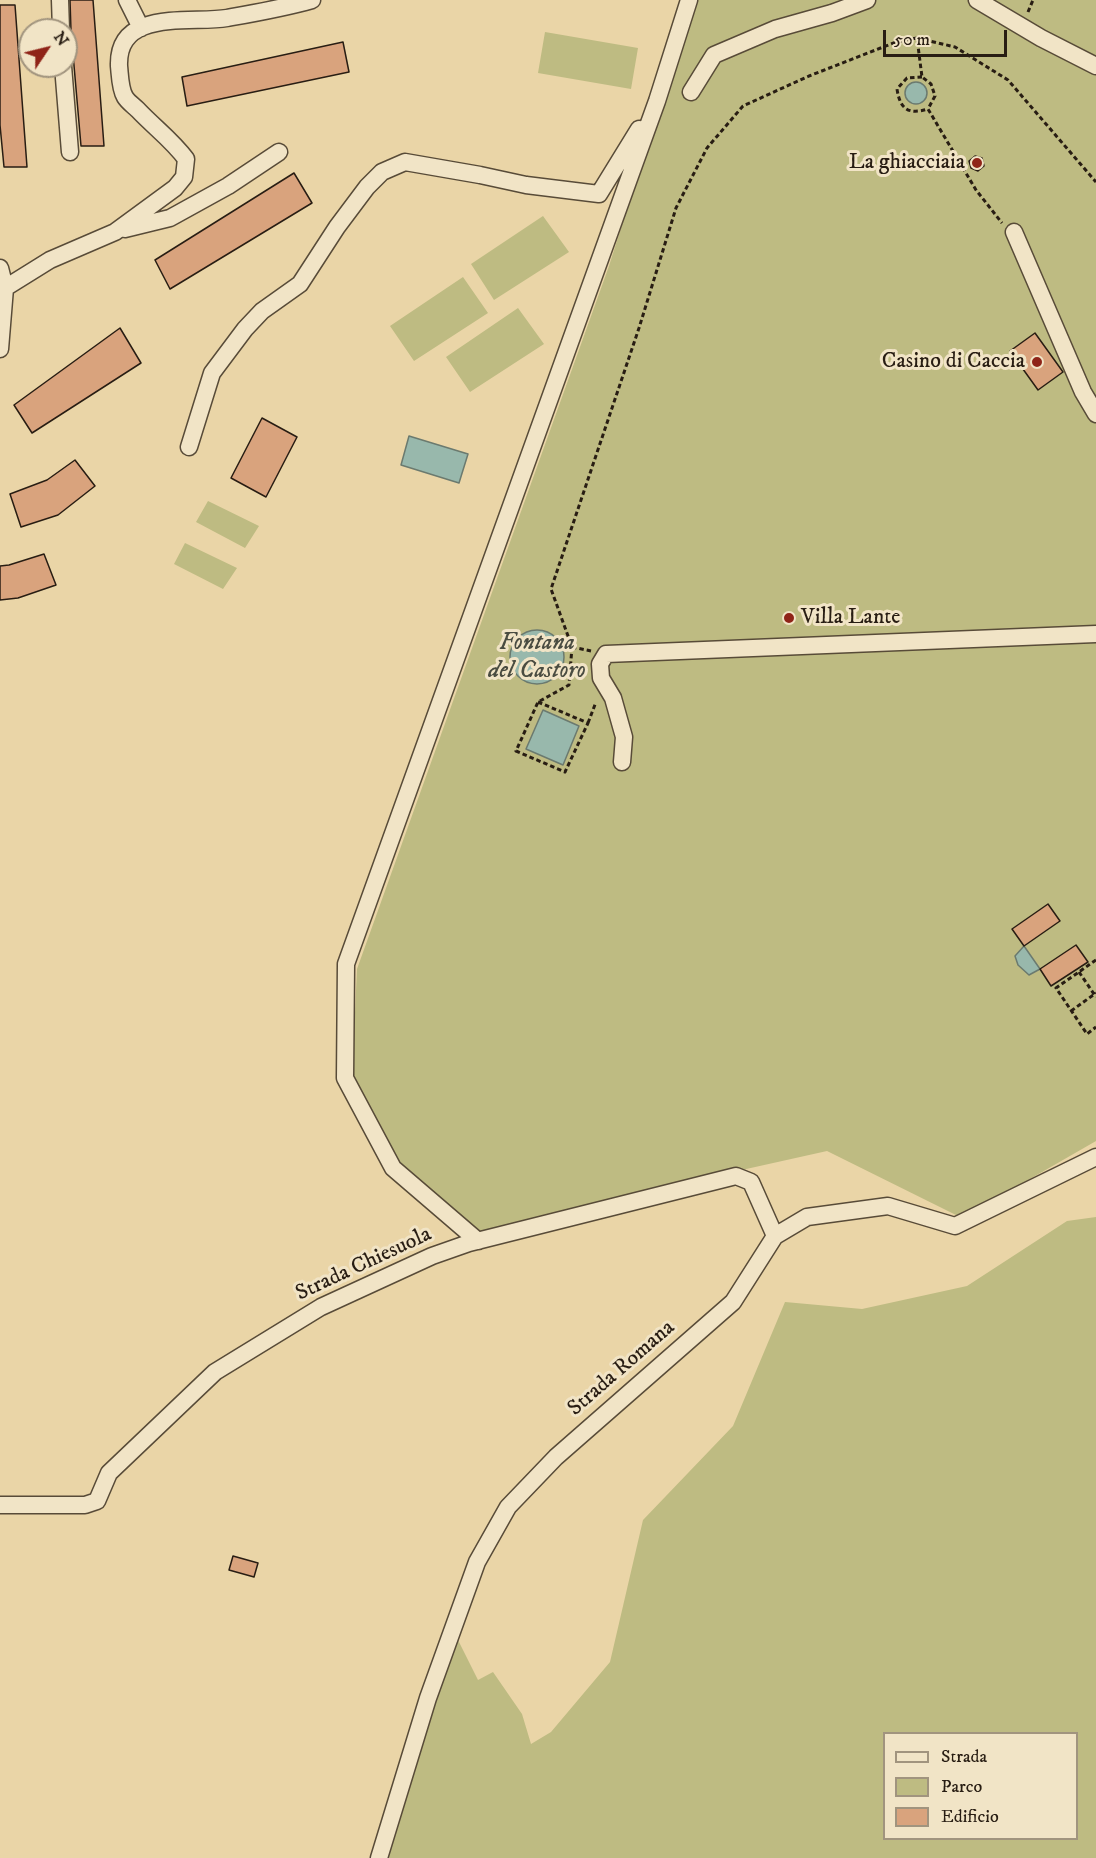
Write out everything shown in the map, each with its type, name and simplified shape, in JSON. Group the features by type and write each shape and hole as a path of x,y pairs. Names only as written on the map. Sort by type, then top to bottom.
{"street":[{"path":"60,0 61,18"},
{"path":"127,0 141,28"},
{"path":"115,232 175,188 184,177 186,159 176,145 151,124 125,96 120,77 119,57 128,38 141,28 165,20 224,19 312,0"},
{"path":"478,1241 393,1168 345,1078 346,964 657,100 689,0"},
{"path":"692,92 714,55 775,29 832,14 867,0"},
{"path":"977,0 1041,38 1096,66"},
{"path":"64,78 70,152"},
{"path":"189,447 212,373 245,329 262,311 300,284 337,227 367,187 382,172 405,162 526,185 599,194 657,100"},
{"path":"5,288 50,260 115,232 170,218 228,186 279,152"},
{"path":"1014,232 1083,392 1096,414"},
{"path":"0,268 5,288 0,350"},
{"path":"622,762 624,737 613,698 601,678 600,664 606,654 1096,634"},
{"name":"Strada Romana","path":"379,1858 428,1698 477,1563 508,1507 556,1457 733,1302 775,1236 807,1217 888,1206 955,1226 1096,1158"},
{"name":"Strada Chiesuola","path":"0,1505 85,1505 97,1501 109,1473 215,1372 321,1307 432,1256 478,1241 736,1176 751,1182 775,1236"}],"path":[{"path":"917,38 922,77"},
{"path":"538,702 588,723 565,772 516,751 538,702 569,685 572,647 551,590 639,328 676,208 707,148 743,106 809,76 896,42 917,38 955,46 1008,80 1096,182"},
{"path":"922,77 931,84 935,96 928,109 916,112 906,110 899,101 897,89 907,78 922,77"},
{"path":"928,109 976,190 1000,222 1014,232"},
{"path":"1096,960 1056,988 1086,1034 1096,1027"},
{"path":"1071,1011 1095,995 1079,972"}],"green space":[{"name":"Villa Lante","path":"693,0 1096,0 1096,1141 962,1218 827,1151 652,1190 483,1233 397,1164 352,1078 357,969 609,266"},
{"path":"545,32 638,48 631,89 538,73"},
{"path":"543,216 569,252 494,300 471,264"},
{"path":"463,277 488,313 414,361 390,326"},
{"path":"518,308 544,344 470,392 446,357"},
{"path":"208,501 259,526 245,548 196,522"},
{"path":"185,543 237,568 223,589 174,564"},
{"path":"1096,1217 1096,1858 386,1858 434,1703 457,1638 478,1680 493,1672 522,1714 531,1744 551,1732 610,1662 643,1520 733,1426 785,1302 862,1309 967,1286 1067,1221"}],"water":[{"path":"916,82 924,85 927,93 924,101 916,104 908,101 905,93 908,85"},
{"path":"409,436 468,454 459,483 401,465"},
{"name":"Fontana del Castoro","path":"532,630 542,630 552,634 560,642 564,657 560,672 552,680 542,684 532,684 522,680 514,672 510,662 510,652 514,642 522,634"},
{"path":"543,710 579,726 563,765 526,749"},
{"path":"1024,946 1040,969 1029,975 1018,965 1015,956"}],"building":[{"path":"70,0 93,0 104,146 81,146 75,78 78,78 78,18 71,18"},
{"path":"0,5 15,5 18,78 20,78 27,167 4,167 0,125"},
{"path":"343,42 349,72 187,106 182,77"},
{"name":"La ghiacciaia","path":"975,156 982,158 984,166 978,171 971,168 969,161"},
{"path":"294,173 312,203 170,289 155,260"},
{"path":"120,328 141,363 32,433 14,405"},
{"name":"Casino di Caccia","path":"1035,333 1063,372 1038,390 1010,351"},
{"path":"262,418 297,437 266,497 231,478"},
{"path":"75,460 95,486 58,515 21,527 10,494 47,480"},
{"path":"44,554 56,585 18,598 0,600 0,566"},
{"path":"1048,904 1060,921 1024,946 1012,929"},
{"path":"1076,945 1088,962 1051,986 1040,969"},
{"path":"233,1556 258,1563 254,1577 229,1570"}],"place":[{"name":"La ghiacciaia","path":"977,163"},
{"name":"Casino di Caccia","path":"1037,362"},
{"name":"Villa Lante","path":"789,618"}]}
